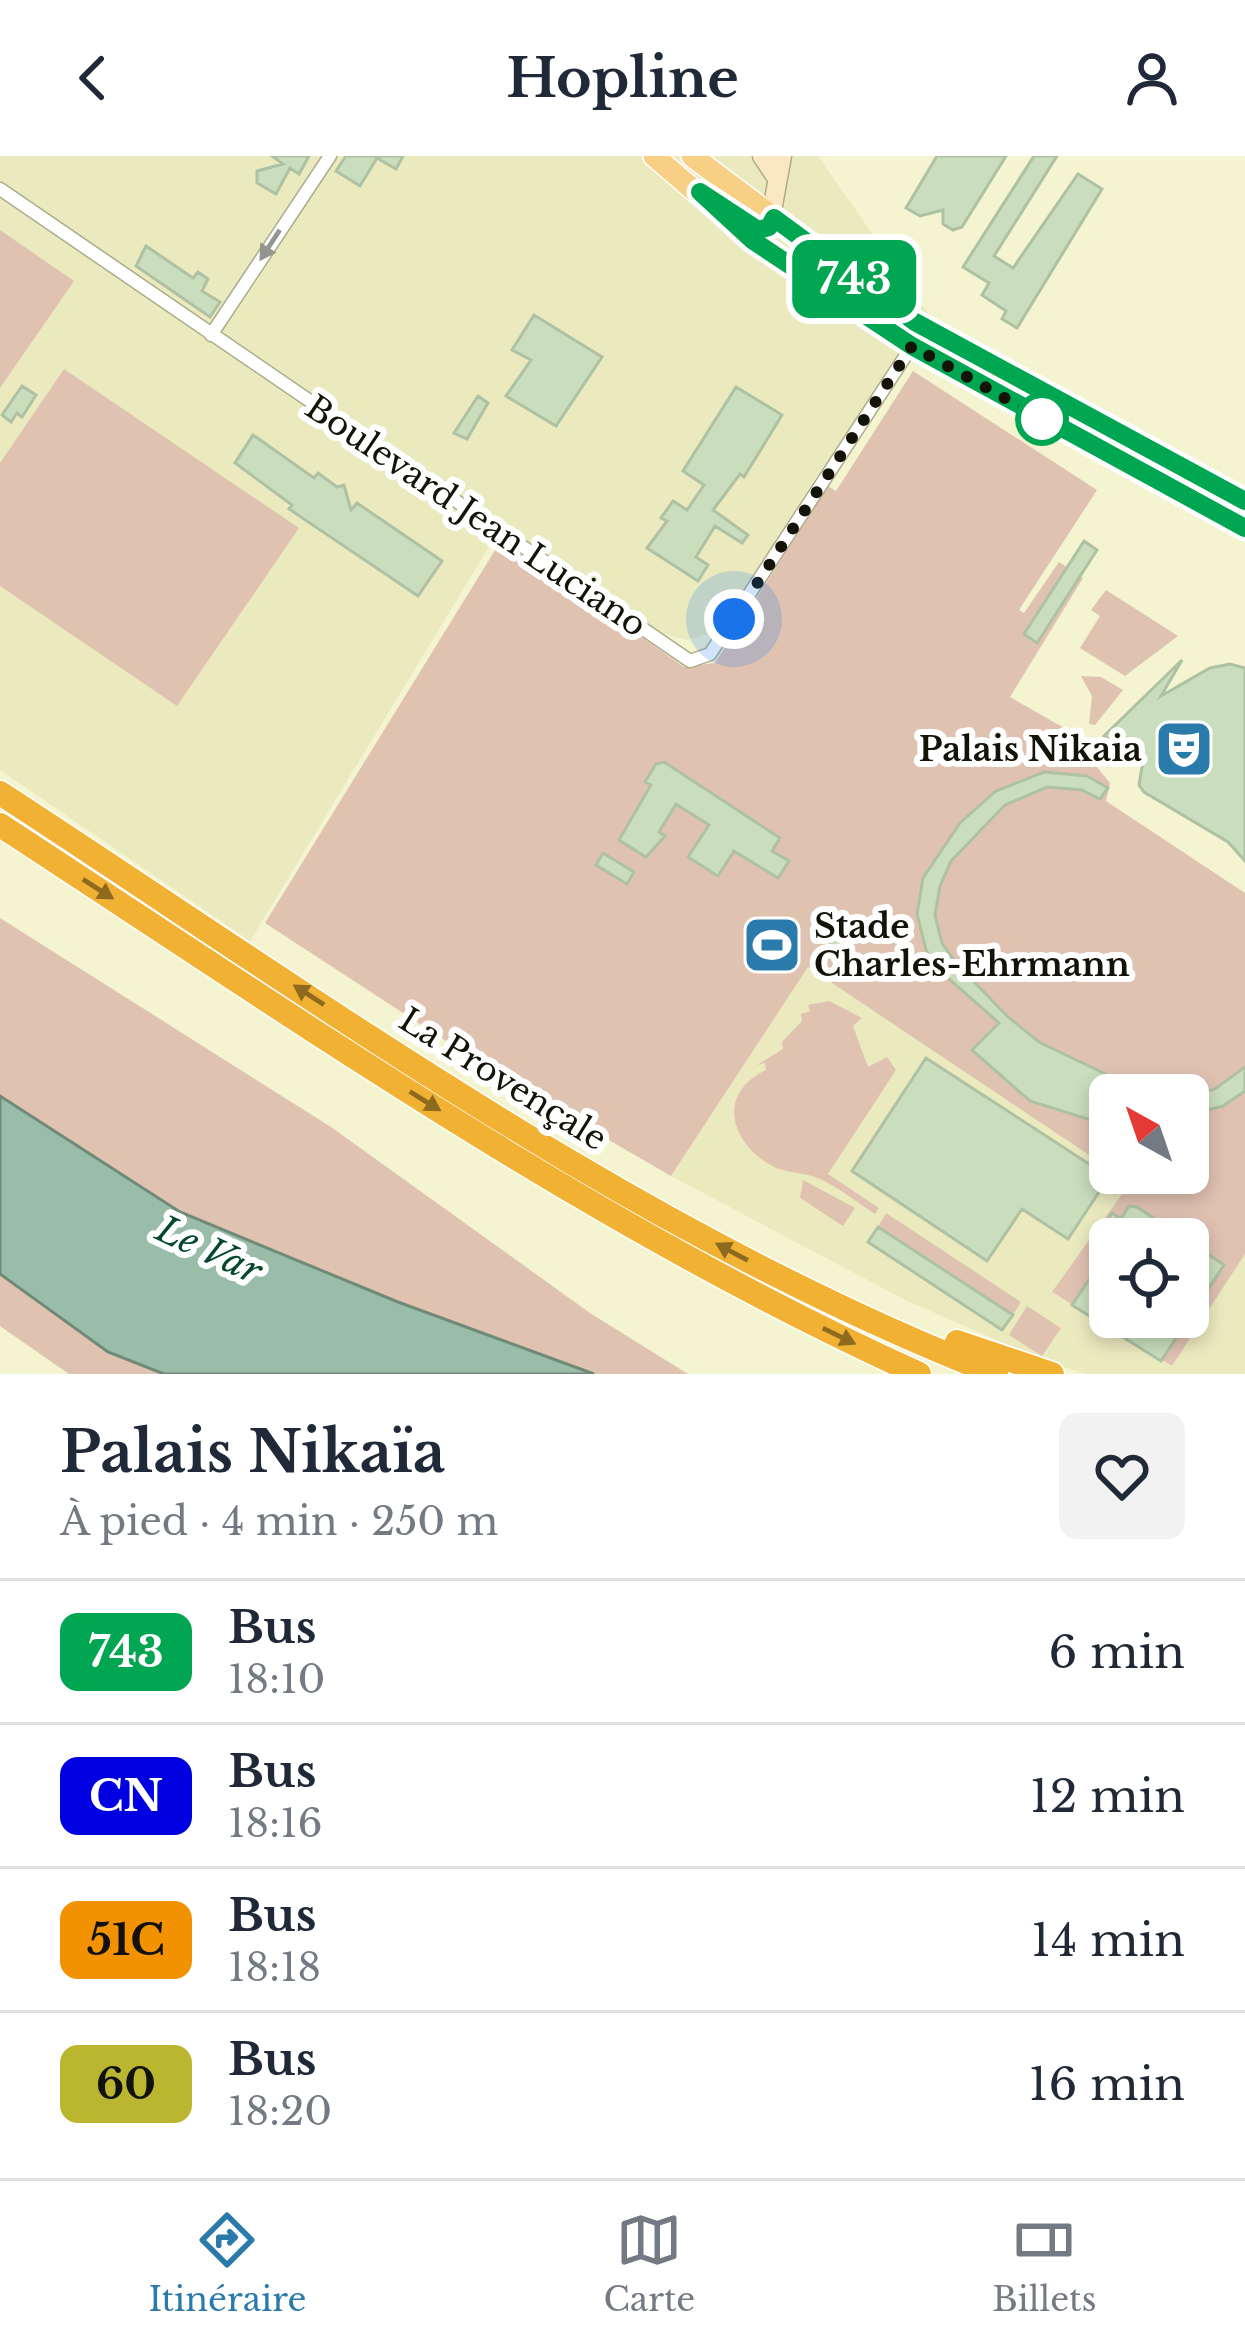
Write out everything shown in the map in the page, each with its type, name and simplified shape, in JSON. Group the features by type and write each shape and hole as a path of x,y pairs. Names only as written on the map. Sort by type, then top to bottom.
{"highway":[{"name":"La Provençale","path":"0,794 566,1159 836,1306 996,1374"},
{"name":"La Provençale","path":"0,825 602,1212 726,1281 919,1374"},
{"path":"836,1306 1052,1374"}],"main road":[{"path":"655,156 686,161 774,218 915,322 1242,519"},
{"path":"762,156 776,176"},
{"path":"700,192 758,230 769,227 782,156"},
{"path":"686,161 700,192 752,240 912,346 1242,519"}],"street":[{"path":"211,335 330,156"},
{"name":"Boulevard Jean Luciano","path":"0,188 678,655 700,662 734,619 912,346"}],"shaded area":[{"path":"0,156 818,156 930,316 816,477 718,631 688,640 658,633 501,527 250,941 0,770"},
{"path":"0,230 74,281 0,388"},
{"path":"64,369 299,528 177,706 0,586 0,463"},
{"name":"Stade Charles-Ehrmann","path":"913,371 1097,490 1019,610 1024,613 1059,562 1083,578 1010,697 1066,729 1110,783 1106,801 1245,893 1245,1254 1209,1309 1209,1218 1105,1218 1122,1194 1209,1194 1209,1074 1089,1074 1089,1155 808,967 671,1176 512,1084 265,923 502,539 684,667 715,663 828,486 836,491"},
{"path":"1106,590 1178,636 1125,676 1080,648 1100,616 1091,610"},
{"path":"1081,676 1101,677 1123,690 1095,725 1089,724 1092,696"},
{"path":"0,918 331,1127 590,1313 688,1374 594,1374 398,1302 180,1212 0,1096"},
{"path":"808,967 1089,1155 1089,1194 1123,1194 1106,1218 1089,1218 1089,1242 1053,1293 1089,1315 1089,1338 1126,1338 1172,1366 1190,1338 1209,1338 1209,1309 1245,1254 1245,1374 1086,1374 1044,1361 905,1300 671,1176"},
{"path":"829,1001 862,1018 853,1026 868,1067 887,1057 896,1070 828,1174 879,1208 875,1214 820,1179 759,1158 739,1133 735,1119 740,1092 766,1070 765,1063 757,1065 783,1049 782,1042 802,1021 801,1014 810,1011 808,1005"},
{"path":"803,1180 855,1208 843,1226 800,1198"},
{"path":"886,1213 1021,1302 1013,1315 878,1227"},
{"name":"Stade Charles-Ehrmann","path":"1089,1240 1089,1315 1052,1292"},
{"path":"0,1274 108,1352 161,1374 69,1374 0,1326"},
{"path":"1027,1306 1061,1328 1042,1356 1009,1335"},
{"name":"Stade Charles-Ehrmann","path":"1127,1338 1190,1338 1172,1366"}],"water":[{"name":"Le Var","path":"0,1096 180,1212 398,1302 594,1374 164,1374 108,1352 0,1274"}],"building":[{"path":"272,156 309,156 299,174 290,168 276,194 257,183 257,171 283,164"},
{"path":"346,156 403,156 396,169 377,158 360,186 336,171"},
{"path":"937,156 1006,156 962,227 953,230 943,224 943,210 920,216 906,208"},
{"path":"1034,156 1057,156 994,256 1013,268 1078,174 1102,189 1017,328 1002,319 1006,311 982,295 989,283 963,267"},
{"path":"146,246 193,278 198,272 208,279 202,291 220,302 210,317 136,266"},
{"path":"534,315 602,357 556,426 506,396 531,360 512,350"},
{"path":"22,386 36,395 22,417 17,413 11,422 2,415"},
{"path":"736,387 782,415 744,477 740,474 713,510 748,535 742,543 715,526 696,557 708,565 698,581 647,548 667,521 661,518 673,501 687,510 704,485 683,471"},
{"path":"478,396 488,403 467,439 454,433"},
{"path":"253,435 314,478 318,473 337,487 344,485 351,510 357,503 442,561 418,596 289,509 292,505 235,463"},
{"path":"1084,541 1097,550 1037,643 1024,634"},
{"name":"Palais Nikaia","path":"1182,660 1161,696 1210,668 1230,664 1245,668 1245,861 1228,842 1144,792 1139,785 1143,761 1104,736"},
{"path":"664,762 780,838 772,851 789,861 778,878 734,851 718,876 688,857 709,825 676,804 659,832 665,836 646,857 619,840 651,785 645,782 656,764"},
{"path":"1044,772 1087,776 1108,788 1100,799 1082,790 1047,787 1005,805 951,861 935,915 942,943 956,963 1007,1016 1039,1042 1106,1074 1089,1074 1089,1119 1030,1101 972,1050 999,1023 940,971 926,950 917,914 923,878 960,823 996,791"},
{"path":"603,853 634,872 627,884 596,865"},
{"path":"844,919 855,925 847,954 855,958 842,964 826,948"},
{"path":"926,1058 1089,1164 1089,1194 1098,1194 1068,1239 1022,1209 987,1261 852,1171"},
{"path":"1245,1067 1245,1091 1209,1110 1209,1091"},
{"path":"1129,1206 1154,1218 1122,1218"},
{"path":"878,1227 1013,1315 1002,1330 868,1242"},
{"path":"1209,1255 1224,1265 1209,1288"},
{"path":"1089,1280 1089,1316 1072,1305"},
{"path":"1124,1338 1176,1338 1161,1361"}],"bus line":[{"name":"743","path":"1245,501 915,322 774,218 769,227 758,230 700,192 752,240 790,260 912,346 1245,528"}],"place":[{"name":"Palais Nikaia","path":"1184,749"},
{"name":"Stade Charles-Ehrmann","path":"772,945"}],"route":[{"path":"734,619 912,346 1042,419"}]}
